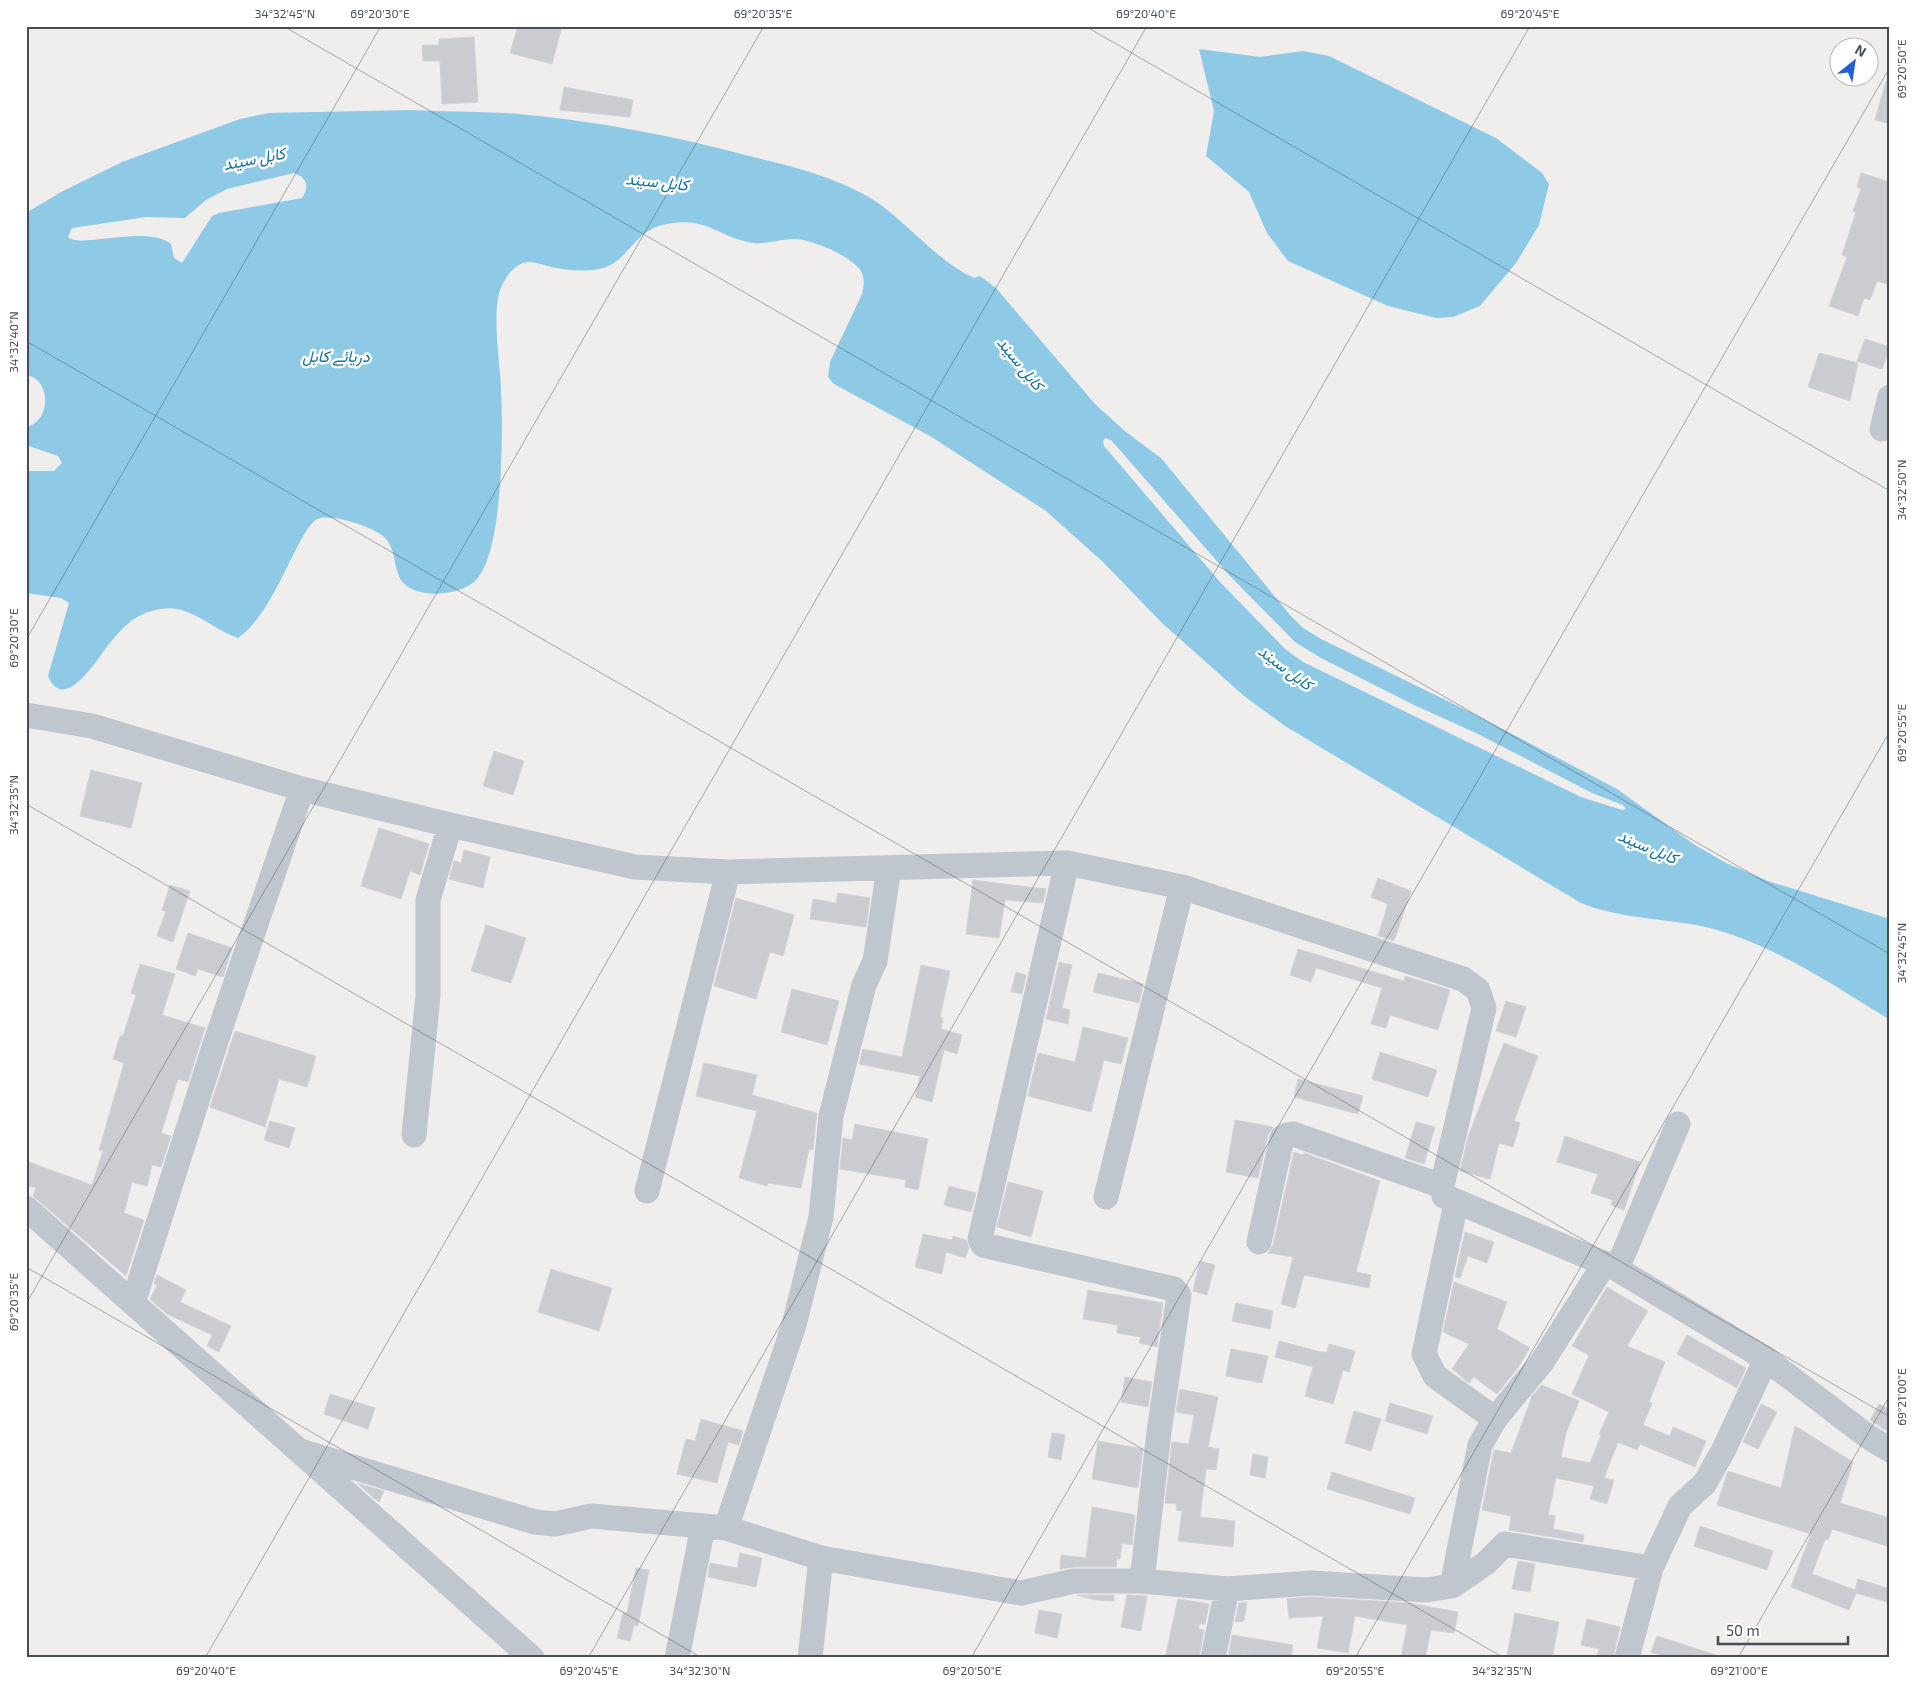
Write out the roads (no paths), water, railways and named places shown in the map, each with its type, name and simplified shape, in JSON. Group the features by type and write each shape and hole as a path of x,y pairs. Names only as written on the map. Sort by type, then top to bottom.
{"street":[{"path":"1882,429 1890,397"},
{"path":"26,715 92,726 302,788 450,825 635,867 728,872 1067,864 1182,887 1462,979 1478,990 1484,1008 1449,1195 1424,1354 1435,1376 1495,1419"},
{"path":"133,1303 215,1044 302,788"},
{"path":"414,1135 428,996 428,900 450,825"},
{"path":"1067,864 980,1239 983,1245 1174,1289 1179,1295 1158,1432 1142,1581"},
{"path":"677,1658 715,1527 794,1325 821,1217 831,1116 864,985 875,961 889,868"},
{"path":"647,1191 728,872"},
{"path":"1106,1197 1182,887"},
{"path":"1452,1586 1480,1446 1495,1419 1542,1362 1611,1266 1678,1124"},
{"path":"1259,1242 1282,1138 1287,1134 1293,1134 1449,1195 1611,1266 1766,1359 1867,1436 1890,1450"},
{"path":"26,1208 532,1658"},
{"path":"1627,1658 1651,1568 1680,1506 1705,1483 1724,1448 1766,1359"},
{"path":"300,1451 536,1522 555,1524 591,1516 715,1527 821,1558 1021,1593 1074,1581 1142,1581 1227,1589 1311,1583 1426,1590 1452,1586 1486,1563 1505,1544 1651,1568"},
{"path":"810,1658 821,1558"},
{"path":"1213,1658 1227,1589"}],"water":[{"path":"1199,49 1260,57 1303,51 1329,56 1496,138 1542,173 1549,184 1539,225 1516,263 1480,306 1453,317 1436,318 1388,306 1288,261 1267,233 1249,192 1206,156 1214,111"},
{"name":"دریائے کابل","path":"410,110 505,113 606,125 721,149 810,172 839,182 867,196 881,205 932,250 959,270 974,278 980,276 996,288 1095,404 1126,432 1161,458 1290,615 1303,628 1321,639 1476,715 1617,789 1695,845 1726,863 1768,881 1890,919 1890,1020 1797,964 1747,940 1696,925 1623,915 1581,903 1285,726 1244,696 1162,623 1103,562 1046,511 930,436 834,384 828,377 830,362 862,294 863,277 856,265 840,254 820,245 802,240 788,239 753,243 736,239 699,224 688,222 676,223 652,229 644,234 619,259 603,268 589,270 561,269 529,262 519,265 511,272 500,290 497,312 502,432 500,490 492,545 485,567 475,581 468,586 448,593 437,594 416,591 401,580 391,546 379,533 342,519 318,519 308,528 300,541 269,602 249,628 238,638 182,610 172,608 152,611 137,617 124,627 89,671 71,687 63,689 55,686 48,676 69,603 61,598 26,593 26,471 54,471 62,463 58,456 26,445 26,427 40,417 45,401 44,392 40,384 34,378 26,375 26,213 61,192 122,162 240,119 269,113","holes":["294,173 302,177 306,183 306,190 302,198 219,213 212,216 182,263 174,258 171,244 160,238 131,236 75,240 68,237 72,228 146,217 185,218 206,200 227,189","1105,438 1111,440 1229,575 1295,642 1321,658 1414,705 1478,734 1592,793 1623,805 1626,809 1622,810 1581,797 1303,662 1285,649 1220,582 1104,446 1103,441"]}],"water label":[{"name":"کابل سيند","path":"254,158"},
{"name":"کابل سيند","path":"657,181"},
{"name":"کابل سيند","path":"1021,363"},
{"name":"کابل سيند","path":"1286,667"},
{"name":"کابل سيند","path":"1648,846"}]}
